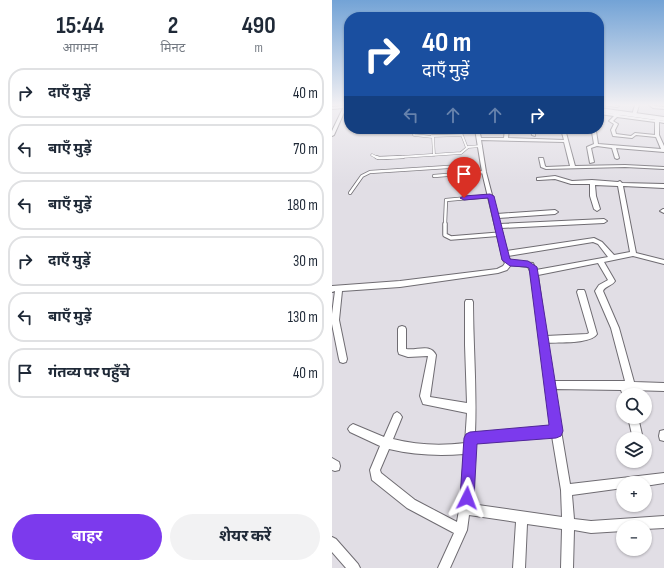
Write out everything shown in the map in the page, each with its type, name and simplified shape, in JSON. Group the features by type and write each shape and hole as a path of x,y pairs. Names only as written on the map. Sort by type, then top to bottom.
{"street":[{"path":"613,132 614,136 632,138 635,134 658,136 664,132"},
{"path":"592,162 588,146 596,145 664,151 658,132"},
{"path":"478,134 484,172 500,230 506,260 510,263 528,264 533,267 549,385 566,490 568,524 567,568"},
{"path":"506,140 507,134"},
{"path":"564,134 573,167"},
{"path":"594,134 596,145"},
{"path":"480,142 506,140 565,140"},
{"path":"614,147 617,158"},
{"path":"541,159 543,167 546,168 625,166 664,168"},
{"path":"539,179 552,176 564,178 571,182 664,186"},
{"path":"592,182 593,196 597,209"},
{"path":"620,183 634,254"},
{"path":"496,216 555,212"},
{"path":"500,230 604,221"},
{"path":"505,254 594,240 600,242 612,257"},
{"path":"534,273 634,254 664,262"},
{"path":"599,260 612,281 600,288 599,291 615,328 627,388"},
{"path":"343,359 335,320 336,289 400,284 498,271 505,268 510,263"},
{"path":"543,340 588,337 593,334 581,292"},
{"path":"444,568 461,530 465,510 472,409 468,340 469,302"},
{"path":"402,329 402,351 406,354 429,352 432,355 424,396 426,401 472,409"},
{"path":"549,385 616,388"},
{"path":"646,388 664,387"},
{"path":"397,417 375,470 376,476 411,504 461,530"},
{"path":"353,429 386,443 431,450 556,431"},
{"path":"652,480 664,478"},
{"path":"566,490 616,484"},
{"path":"465,510 591,527 664,522"},
{"path":"519,568 522,518"},
{"path":"332,543 354,568"}],"lane":[{"path":"414,134 432,136 462,135 467,148"},
{"path":"432,136 434,138 434,155"},
{"path":"372,155 379,158 461,153 467,148 480,142"},
{"path":"350,192 362,176 370,172 467,166 469,173"},
{"path":"434,176 484,172"},
{"path":"490,196 446,200 445,235 451,238 500,230"}],"route":[{"path":"464,198 490,196 507,262 514,264 524,263 533,267 556,431 470,438 467,498"}]}
